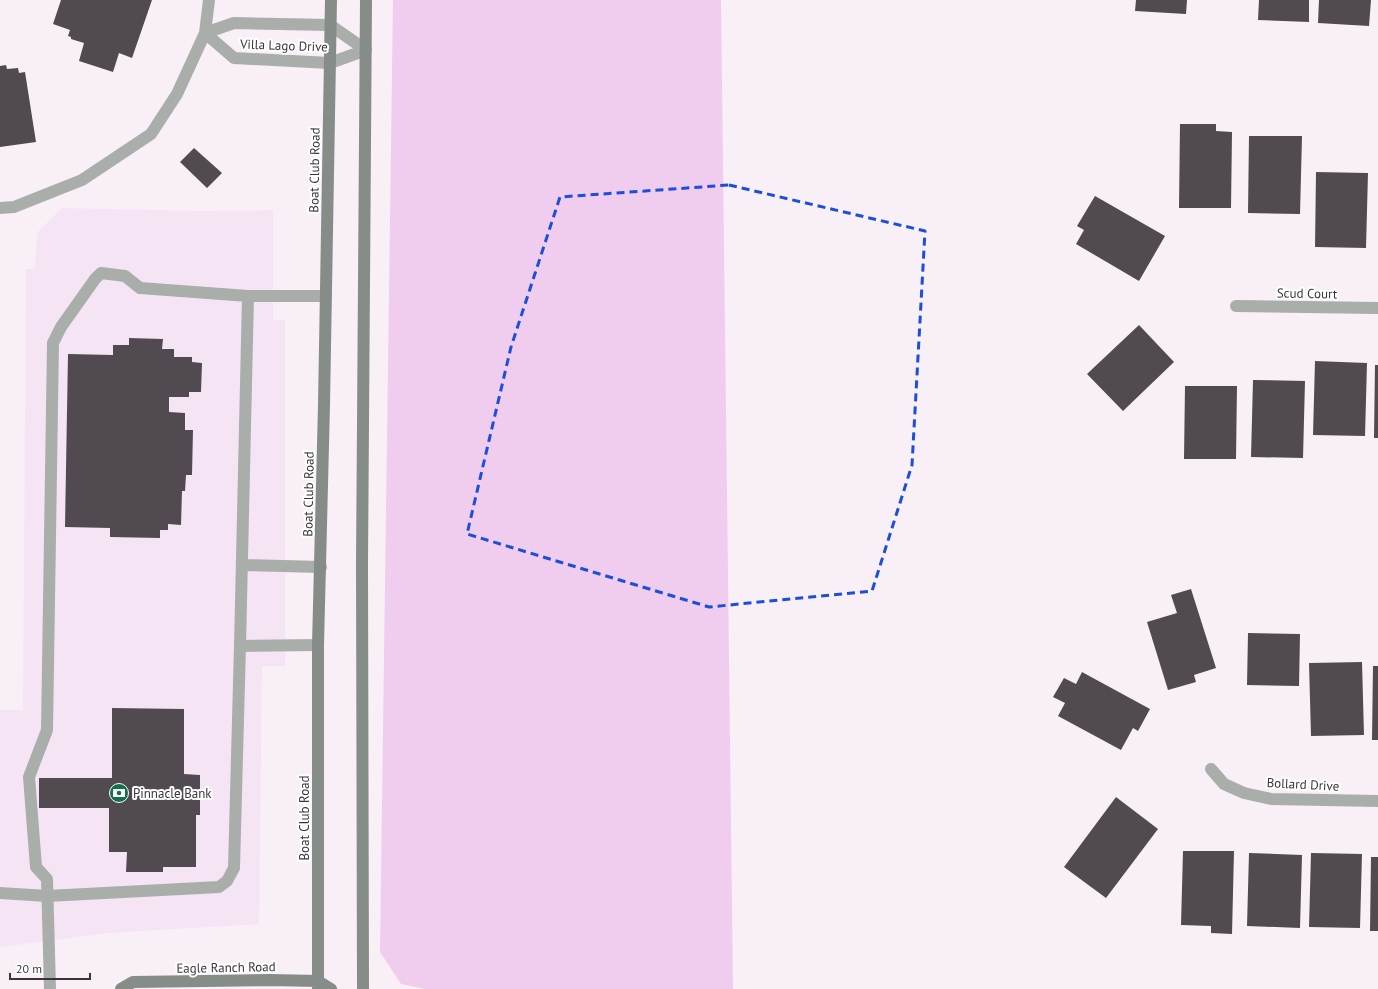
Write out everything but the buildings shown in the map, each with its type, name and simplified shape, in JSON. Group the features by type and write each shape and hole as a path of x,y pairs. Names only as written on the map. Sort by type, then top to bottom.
{"main road":[{"name":"Boat Club Road","path":"318,985 318,645 321,567 331,0"},
{"path":"363,989 362,564 366,0"},
{"name":"Eagle Ranch Road","path":"121,989 133,982 270,980 318,985"},
{"path":"318,985 331,989"}],"street":[{"path":"0,208 14,207 82,180 151,134 176,94 205,33 209,0"},
{"name":"Villa Lago Drive","path":"205,33 234,24 330,25 366,50"},
{"name":"Villa Lago Drive","path":"205,33 234,58 330,63 366,50"},
{"path":"50,989 47,879 36,867 29,777 47,730 53,343 61,327 101,272 126,276 140,288 248,296 326,296"},
{"path":"0,893 47,896 219,887 227,881 234,868 248,296"},
{"name":"Scud Court","path":"1236,306 1378,308"},
{"path":"242,565 321,567"},
{"path":"240,646 318,645"},
{"name":"Bollard Drive","path":"1211,769 1224,784 1244,793 1271,799 1378,801"}],"highlighted area":[{"path":"729,185 925,231 912,465 872,591 709,607 467,534 511,347 560,197"}],"shaded area":[{"path":"393,0 721,0 733,989 425,989 401,984 380,952"},
{"path":"62,208 201,211 273,210 273,320 285,320 285,666 262,666 259,924 108,933 0,947 0,710 23,710 26,269 35,269 37,233"}],"place":[{"name":"Pinnacle Bank","path":"119,793"}]}
